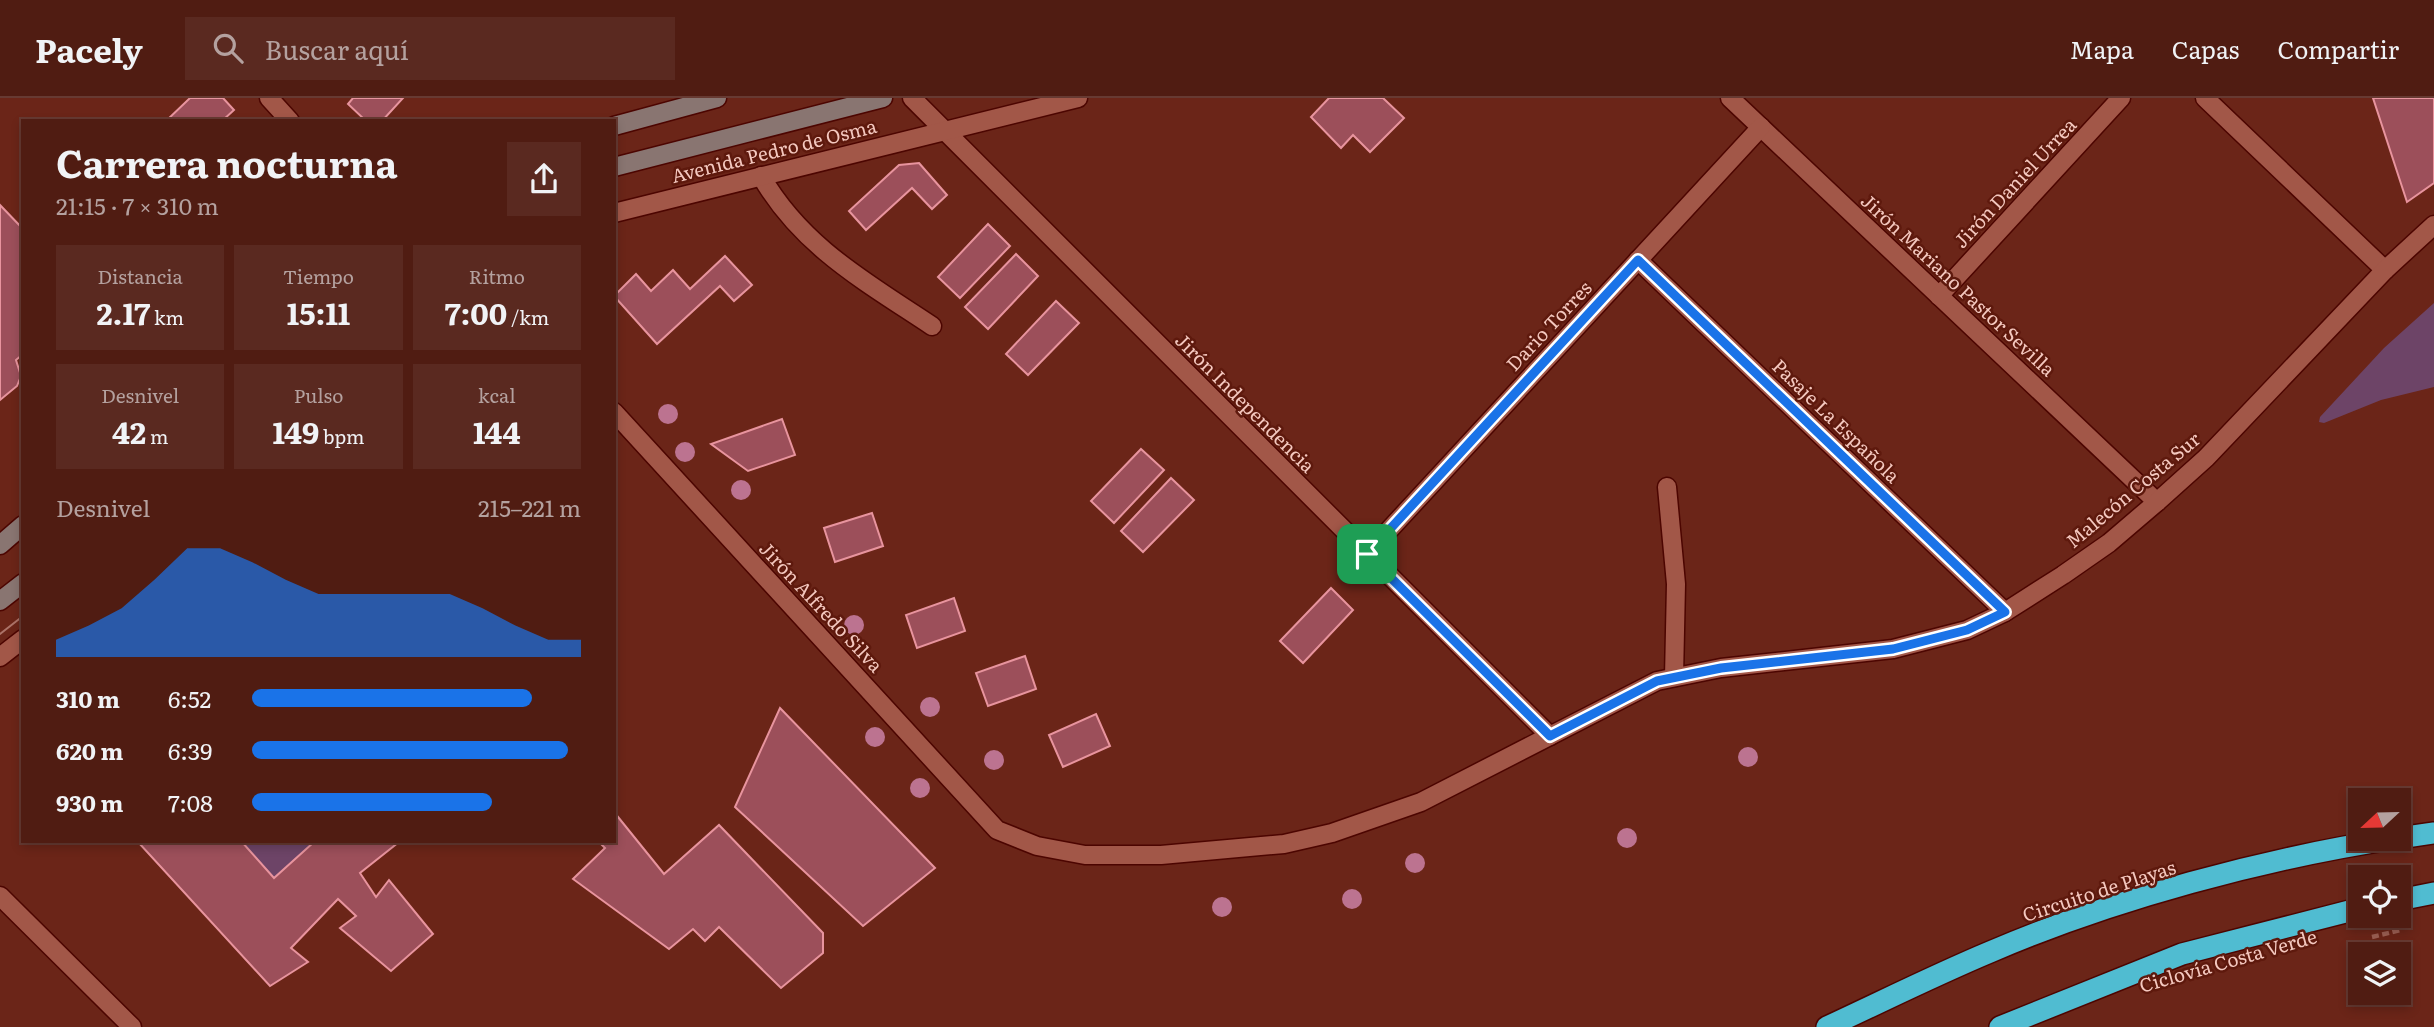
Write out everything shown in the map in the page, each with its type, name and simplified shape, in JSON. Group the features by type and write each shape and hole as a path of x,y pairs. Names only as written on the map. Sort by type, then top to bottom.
{"highway":[{"name":"Circuito de Playas","path":"2412,836 2434,833"},
{"name":"Circuito de Playas","path":"1826,1027 1992,951 2138,899 2326,849 2348,846"},
{"path":"2411,898 2434,893"},
{"path":"2000,1027 2182,954 2348,911"}],"main road":[{"path":"616,125 717,98"},
{"name":"Avenida Pedro de Osma","path":"616,166 883,98"},
{"path":"0,545 21,527"},
{"path":"0,601 21,585"}],"street":[{"path":"269,98 288,119"},
{"name":"Jirón Independencia","path":"912,98 1550,736"},
{"name":"Avenida Pedro de Osma","path":"616,212 1078,98"},
{"name":"Jirón Mariano Pastor Sevilla","path":"1730,98 2157,502"},
{"name":"Jirón Daniel Urrea","path":"1939,296 2121,98"},
{"path":"2205,98 2385,270"},
{"name":"Dario Torres","path":"1367,554 1761,127"},
{"path":"761,176 779,206 811,242 932,326"},
{"name":"Malecón Costa Sur","path":"997,830 1037,846 1085,855 1161,855 1284,844 1332,833 1420,802 1639,689 1674,677 1721,668 1893,649 1967,630 2005,612 2109,543 2157,502 2206,458 2385,270 2434,225"},
{"name":"Pasaje La Española","path":"1638,260 2005,612"},
{"name":"Jirón Alfredo Silva","path":"616,414 997,830"},
{"path":"1667,487 1676,584 1674,677"},
{"path":"0,657 21,641"},
{"path":"0,896 132,1027"}],"path":[{"path":"2368,938 2408,929"}],"shaded area":[{"path":"2434,303 2434,387 2381,400 2324,423 2319,422 2320,417 2384,348"},
{"path":"243,843 313,843 274,878"}],"building":[{"path":"190,98 223,98 234,110 224,119 168,119"},
{"path":"353,98 403,98 384,119 364,119 348,104"},
{"path":"1329,98 1383,98 1404,118 1370,152 1353,135 1341,148 1311,117"},
{"path":"2373,98 2434,98 2434,183 2407,202"},
{"path":"919,163 947,195 932,209 912,188 866,230 849,211 899,165"},
{"path":"0,205 21,227 21,356 16,360 21,376 17,386 0,400"},
{"path":"988,224 1010,246 960,298 938,277"},
{"path":"1016,254 1038,276 988,329 965,307"},
{"path":"725,256 752,285 734,301 720,286 657,344 616,298 616,294 636,274 651,291 673,270 690,289"},
{"path":"1056,301 1079,323 1028,375 1006,354"},
{"path":"782,419 795,455 748,471 711,444"},
{"path":"1141,449 1164,470 1114,523 1091,501"},
{"path":"1171,478 1194,500 1143,552 1121,531"},
{"path":"872,513 883,546 835,562 824,528"},
{"path":"1331,588 1353,610 1303,663 1280,641"},
{"path":"954,598 965,631 917,648 906,615"},
{"path":"1025,656 1036,689 988,706 976,673"},
{"path":"780,708 935,868 863,926 735,807"},
{"path":"1096,714 1110,746 1063,767 1049,735"},
{"path":"616,814 664,874 719,825 823,933 823,953 781,988 719,927 705,941 693,929 669,949 573,879 605,848 600,843 616,843"},
{"path":"139,843 243,843 274,878 313,843 398,843 360,873 376,897 389,880 433,934 391,971 340,928 356,916 338,899 291,948 308,962 270,986"}],"tram line":[{"path":"0,634 21,618"}],"route":[{"path":"1638,260 2005,612 1967,630 1893,649 1721,668 1657,681 1550,736 1367,554 1638,260"}]}
